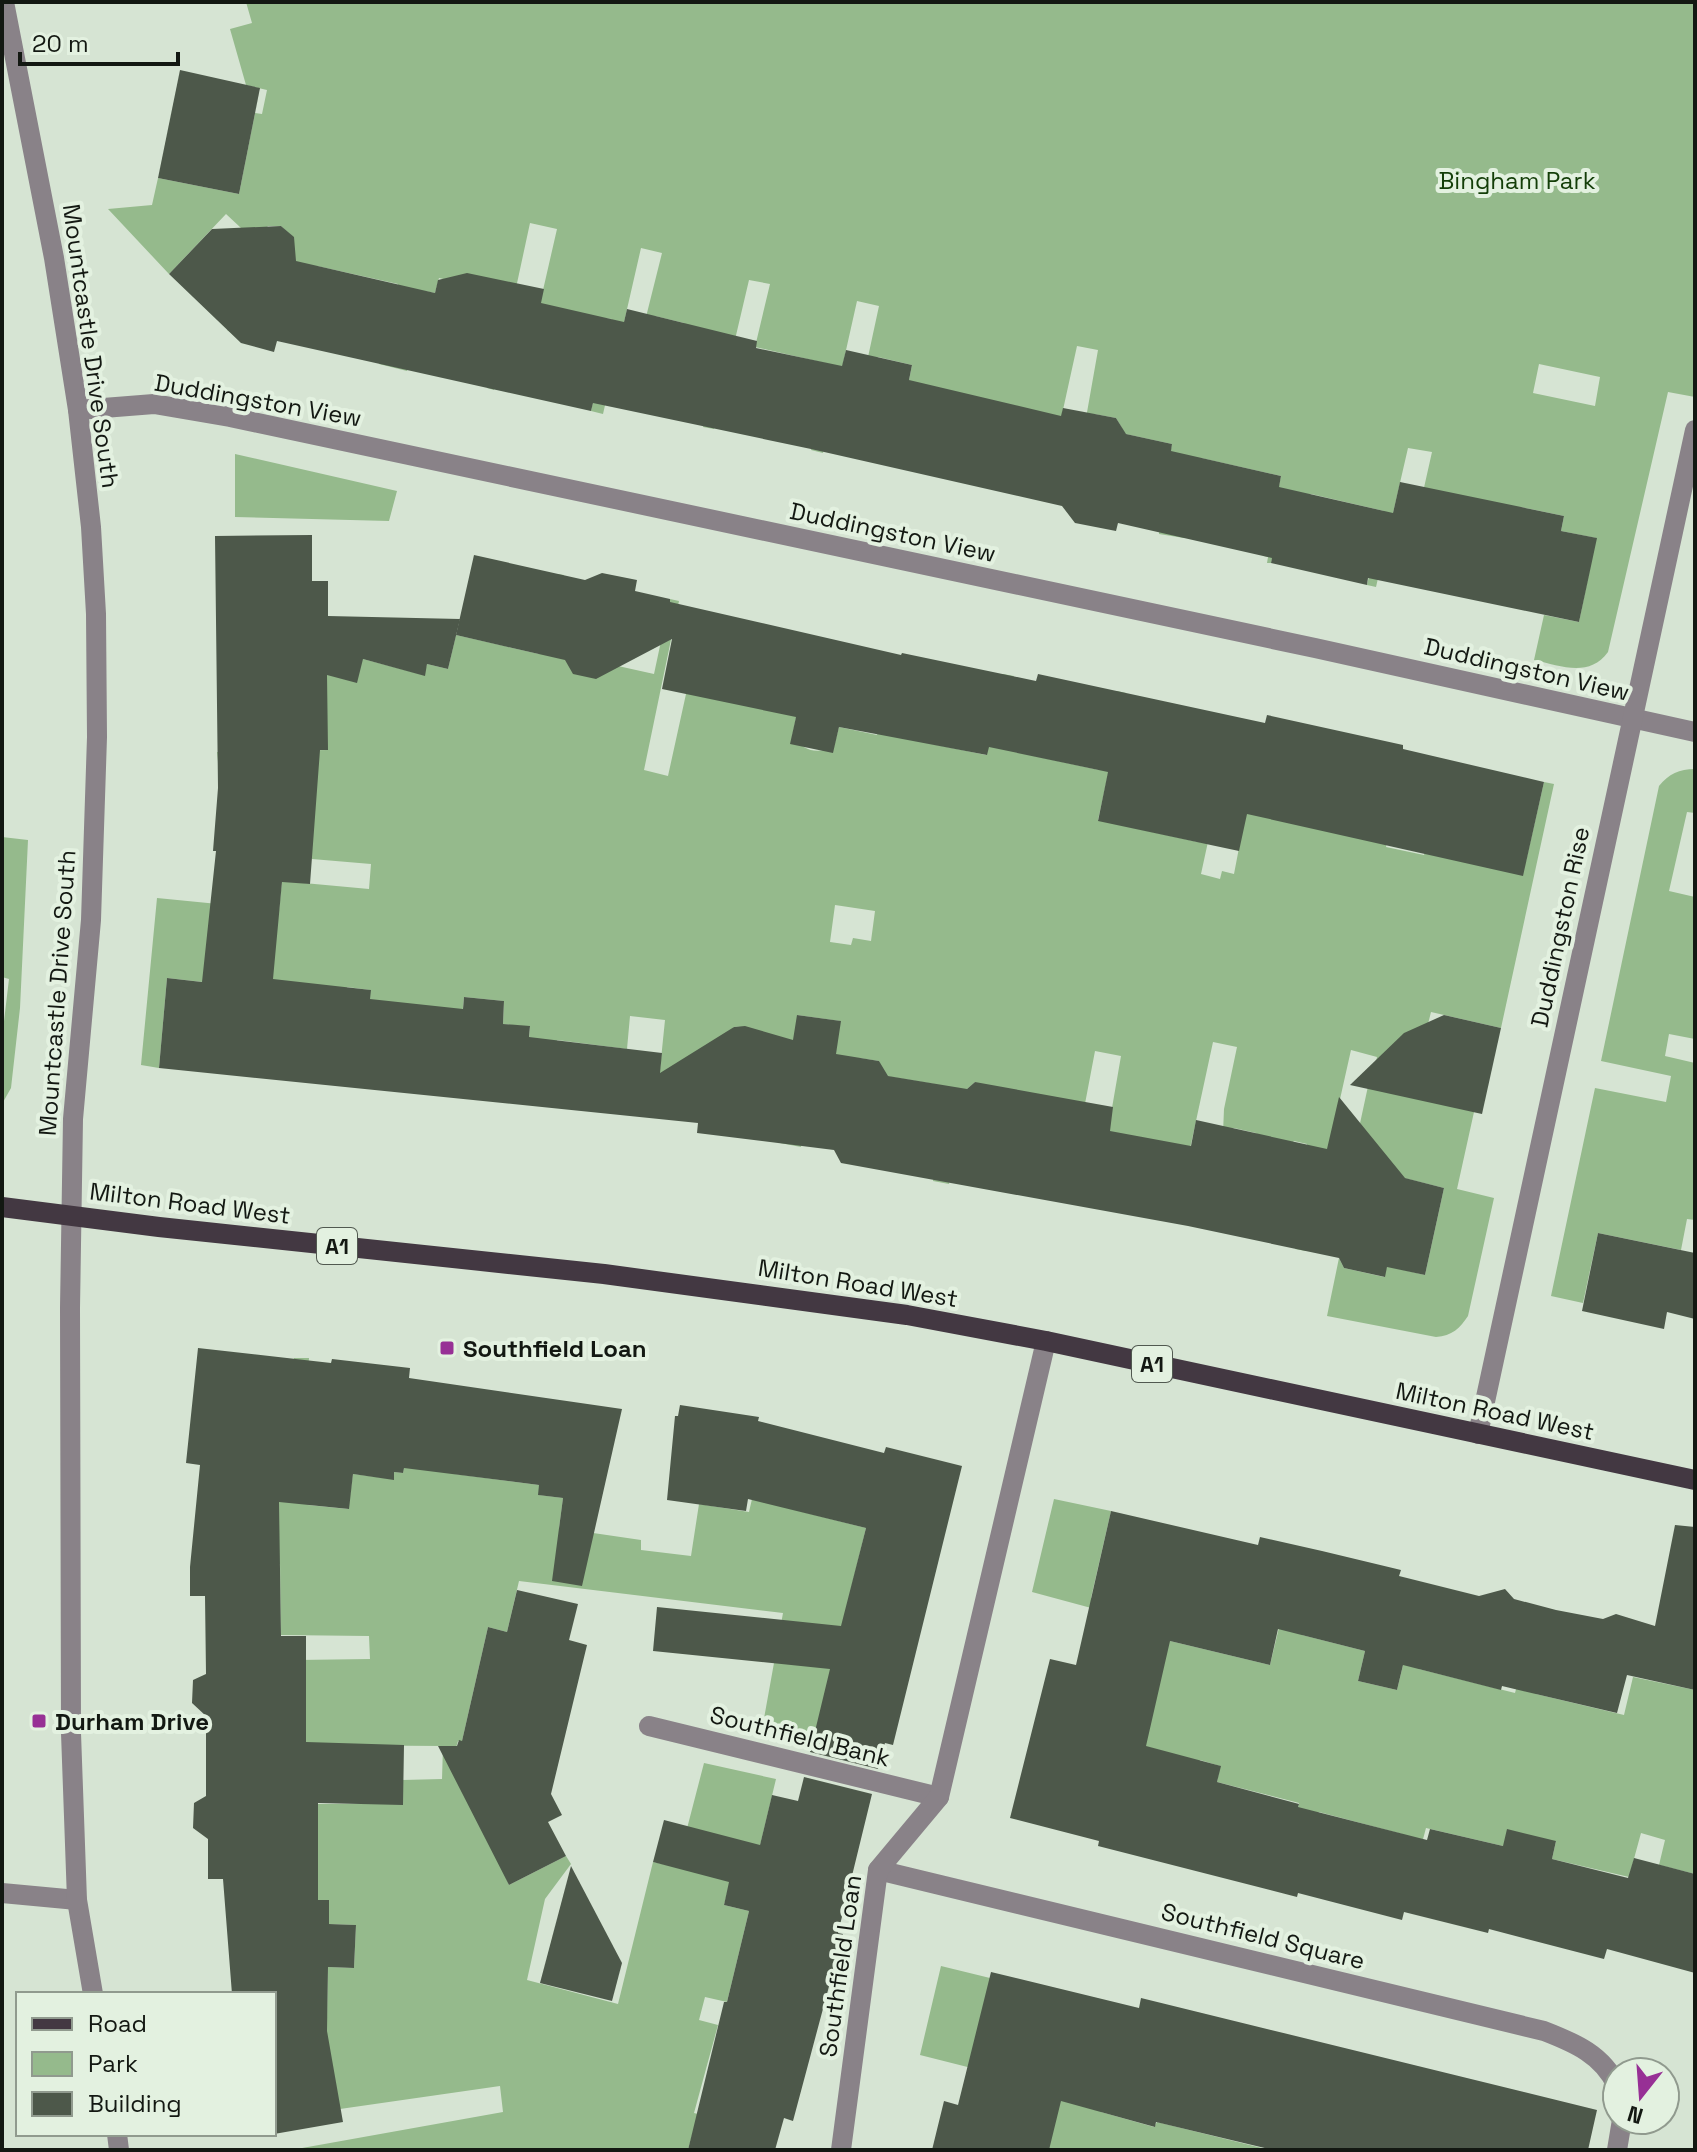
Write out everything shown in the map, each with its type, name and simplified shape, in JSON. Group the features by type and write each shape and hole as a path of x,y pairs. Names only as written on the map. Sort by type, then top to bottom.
{"main road":[{"name":"Milton Road West","path":"2,1207 756,1293 907,1315 1046,1341 1695,1480"}],"street":[{"name":"Mountcastle Drive South","path":"4,2 49,229 78,410 94,585 97,737 91,920 73,1119 71,1215 71,1718 77,1900 93,1992"},
{"name":"Duddingston View","path":"78,410 154,404 230,417 1695,732"},
{"name":"Duddingston Rise","path":"1478,1434 1695,430"},
{"name":"Southfield Loan","path":"841,2150 878,1870 939,1797 1046,1341"},
{"name":"Southfield Bank","path":"649,1726 939,1797"},
{"name":"Southfield Square","path":"878,1870 1544,2031 1577,2044 1601,2063"},
{"path":"2,1893 77,1900"}],"green space":[{"name":"Bingham Park","path":"246,2 1695,2 1695,397 1668,392 1608,652 1600,660 1583,668 1534,660 1544,615 1579,622 1596,538 1561,531 1564,516 1521,507 1502,595 1421,501 1432,452 1408,448 1376,587 1367,585 1384,511 1311,494 1281,521 1271,563 1267,563 1268,557 1264,556 1281,476 1201,458 1184,538 1159,534 1159,530 1154,529 1172,444 1121,433 1122,428 1116,418 1094,414 1086,418 1098,350 1077,346 1043,501 909,380 912,365 878,357 865,371 879,306 857,301 823,453 811,450 829,364 755,347 770,284 749,280 714,429 703,427 722,343 688,331 684,323 655,316 645,321 662,253 641,248 603,414 591,411 612,319 538,312 557,229 530,223 494,390 487,388 504,308 456,282 439,278 435,293 424,291 407,371 379,364 398,284 317,266 239,338 227,330 285,270 293,237 281,226 268,226 255,241 226,214 169,274 108,209 152,205 158,178 239,194 255,113 262,114 267,90 246,85 230,29 252,23","holes":["1539,364 1600,377 1595,406 1533,393"]},
{"path":"235,454 397,491 389,521 235,517"},
{"path":"557,574 564,575 556,611 609,664 654,674 670,599 679,601 644,770 668,776 686,694 807,666 792,737 802,746 817,751 834,746 839,727 877,735 894,654 908,739 986,755 1003,674 1014,676 1005,714 1021,753 1099,770 1117,691 1126,693 1098,820 1198,842 1235,717 1201,874 1220,879 1222,871 1234,874 1247,806 1388,837 1386,847 1424,855 1445,763 1526,861 1544,782 1554,784 1501,1028 1431,1012 1425,1036 1474,1112 1457,1189 1494,1198 1468,1316 1459,1328 1436,1337 1327,1316 1339,1258 1344,1268 1384,1277 1387,1266 1425,1275 1444,1188 1396,1176 1359,1128 1377,1057 1351,1050 1306,1251 1295,1249 1315,1153 1308,1151 1307,1144 1294,1141 1287,1147 1260,1140 1256,1133 1234,1128 1223,1133 1224,1109 1237,1047 1213,1042 1174,1223 1108,1131 1121,1056 1095,1051 1073,1167 975,1082 966,1090 949,1184 933,1181 946,1097 934,1084 885,1076 879,1061 859,1058 848,1066 834,1064 840,1021 797,1015 813,1058 801,1147 780,1143 790,1066 759,1033 743,1027 734,1027 655,1118 665,1020 630,1016 627,1049 557,1040 549,1106 523,1104 530,1027 503,1024 504,1001 464,997 454,1097 370,999 370,990 347,987 346,998 167,978 159,1068 141,1065 157,898 279,910 282,881 369,889 371,864 312,859 219,771 217,752 327,750 327,713 311,677 363,659 424,675 427,664 448,669 456,635 539,654","holes":["835,905 875,911 871,941 853,938 851,945 830,942"]},
{"path":"1695,769 1695,813 1687,812 1669,891 1695,897 1695,1039 1669,1034 1665,1056 1695,1063 1695,1220 1687,1219 1681,1250 1598,1233 1583,1303 1551,1296 1595,1088 1666,1102 1671,1076 1601,1061 1659,786 1675,773"},
{"path":"2,837 28,840 20,1008 11,1088 2,1104 2,1038 9,979 2,977"},
{"path":"294,1358 309,1358 301,1468 308,1505 348,1509 353,1474 393,1479 394,1472 403,1473 410,1415 455,1474 539,1485 539,1495 563,1498 559,1528 641,1540 641,1550 691,1556 699,1504 749,1512 752,1499 866,1528 812,1748 761,1735 783,1613 519,1581 507,1632 488,1627 462,1741 458,1741 454,1755 509,1885 566,1856 571,1864 545,1899 527,1980 618,2004 653,1862 677,1867 704,1763 776,1779 750,1887 730,1882 724,1905 749,1911 727,2002 705,1997 699,2020 718,2025 694,2113 698,2114 688,2150 291,2150 503,2112 500,2086 340,2109 324,2019 327,2018 328,1967 354,1968 356,1925 329,1924 298,1900 318,1829 318,1804 402,1804 403,1780 442,1779 443,1746 298,1745 298,1660 370,1659 369,1636 281,1635 280,1564 247,1564 277,1516"},
{"path":"1054,1499 1111,1511 1091,1598 1170,1641 1270,1665 1288,1590 1312,1595 1302,1635 1365,1651 1358,1681 1397,1690 1412,1628 1419,1669 1515,1693 1526,1651 1536,1694 1624,1715 1633,1677 1695,1690 1695,1874 1659,1865 1665,1840 1641,1833 1629,1877 1552,1859 1556,1841 1503,1846 1426,1828 1414,1873 1402,1834 1319,1812 1289,1845 1299,1803 1217,1782 1220,1766 1200,1760 1197,1770 1123,1750 1086,1693 1106,1612 1032,1592"},
{"path":"941,1966 990,1978 1106,2090 1101,2112 1154,2127 1157,2122 1262,2148 1302,2150 1049,2150 1035,2084 920,2055"}],"building":[{"path":"180,70 260,88 239,194 158,178"},
{"path":"281,226 294,237 296,261 435,293 438,280 467,273 544,289 541,303 624,322 627,309 757,341 756,348 842,366 846,350 912,365 909,380 1061,416 1063,408 1116,418 1126,434 1172,444 1171,451 1281,476 1279,487 1393,513 1400,482 1564,516 1561,531 1597,538 1579,622 1368,578 1367,585 1271,563 1272,558 1118,523 1116,531 1075,523 1062,506 593,403 591,411 277,341 274,352 241,343 169,274 212,229"},
{"path":"312,535 312,581 328,581 328,616 460,619 448,669 427,664 425,676 363,659 357,683 327,675 328,750 320,750 310,884 282,882 273,979 371,990 370,999 463,1009 464,997 504,1001 503,1024 530,1026 529,1037 662,1053 660,1073 734,1027 745,1026 793,1040 797,1015 841,1021 836,1054 879,1061 888,1076 967,1089 975,1082 1113,1107 1110,1131 1191,1146 1196,1120 1327,1149 1339,1097 1405,1178 1444,1188 1425,1275 1387,1267 1385,1277 1344,1268 1339,1258 1188,1226 841,1163 834,1150 697,1133 698,1123 159,1068 167,978 202,982 216,851 213,851 218,788 215,536"},
{"path":"474,555 585,580 602,573 637,580 635,591 670,599 670,602 901,655 1036,681 1038,674 1265,723 1267,715 1403,745 1403,749 1544,782 1523,876 1247,814 1239,851 1098,821 1108,772 989,747 987,755 839,727 833,753 790,744 796,717 662,689 672,639 596,679 573,674 565,660 456,635"},
{"path":"1444,1015 1501,1028 1482,1114 1350,1085 1404,1033"},
{"path":"1598,1233 1695,1253 1695,1319 1667,1312 1664,1329 1582,1311"},
{"path":"198,1348 331,1363 332,1359 410,1368 409,1378 622,1409 582,1586 552,1581 563,1498 538,1495 539,1485 404,1468 403,1473 394,1472 394,1480 353,1474 349,1509 279,1502 281,1636 306,1636 306,1742 404,1745 403,1805 318,1803 318,1900 329,1900 329,1924 356,1925 354,1968 328,1967 327,2031 343,2122 276,2134 276,1992 232,1992 223,1879 208,1879 208,1839 193,1828 194,1803 206,1796 206,1716 192,1703 193,1680 206,1674 205,1596 190,1596 200,1465 186,1463"},
{"path":"680,1405 759,1417 758,1421 884,1453 886,1447 962,1466 893,1745 885,1743 878,1769 810,1752 830,1669 653,1651 657,1607 841,1626 866,1528 748,1499 746,1511 667,1500 675,1416 678,1416"},
{"path":"1111,1511 1258,1545 1260,1537 1322,1551 1401,1570 1399,1576 1479,1596 1505,1589 1514,1599 1556,1610 1603,1619 1616,1614 1655,1626 1675,1525 1695,1527 1695,1690 1627,1675 1617,1713 1502,1686 1501,1690 1403,1665 1397,1690 1358,1681 1365,1651 1278,1629 1270,1665 1170,1641 1146,1746 1221,1766 1217,1782 1299,1804 1298,1807 1427,1840 1430,1829 1503,1846 1507,1829 1556,1841 1552,1859 1628,1878 1634,1858 1695,1874 1695,1973 1607,1949 1604,1959 1489,1929 1488,1933 1404,1912 1402,1920 1298,1893 1297,1897 1098,1846 1099,1841 1010,1818 1050,1659 1076,1665"},
{"path":"517,1590 578,1604 569,1640 587,1645 551,1794 562,1815 548,1822 566,1856 509,1885 438,1746 457,1746 459,1740 462,1741 488,1627 507,1632"},
{"path":"804,1777 872,1794 838,1933 843,1934 793,2121 784,2118 775,2150 688,2150 749,1911 724,1905 729,1882 653,1862 664,1820 760,1845 772,1795 798,1801"},
{"path":"571,1866 622,1963 612,2001 540,1983"},
{"path":"991,1972 1139,2008 1141,1998 1597,2110 1588,2150 1273,2150 1156,2122 1155,2127 1061,2101 1049,2150 932,2150 944,2101 958,2105"}],"place":[{"name":"Southfield Loan","path":"447,1348"},
{"name":"Durham Drive","path":"39,1721"}]}
